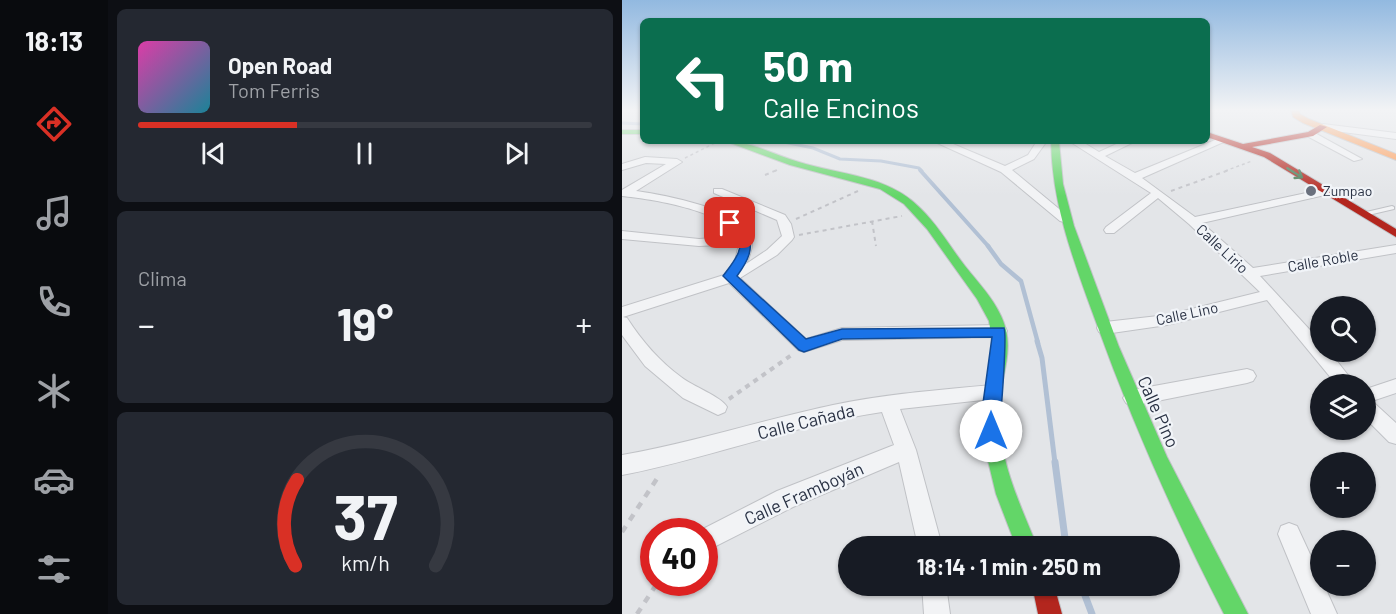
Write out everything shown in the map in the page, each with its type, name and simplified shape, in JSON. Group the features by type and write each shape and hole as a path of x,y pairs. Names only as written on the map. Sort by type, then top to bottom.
{"street":[{"path":"1219,139 1267,155 1396,234"},
{"path":"1244,146 1277,139"},
{"path":"1328,139 1357,159"},
{"path":"1342,139 1396,157"},
{"path":"1133,178 1223,140"},
{"path":"741,144 793,163 873,183 900,195 918,213 988,304 999,331 990,418 997,476 1022,536"},
{"path":"945,144 1005,170 1064,218"},
{"path":"1005,170 1030,157 1040,144"},
{"name":"Calle Pino","path":"1055,144 1055,166 1064,218 1105,328 1132,398 1182,510 1236,614"},
{"name":"Calle Lirio","path":"1079,144 1158,193 1193,221 1250,273 1338,374"},
{"path":"1099,155 1124,144"},
{"path":"622,167 645,160 677,162"},
{"path":"623,193 677,162"},
{"path":"622,312 730,276 762,260 787,230 781,218 718,191"},
{"path":"1193,221 1325,192"},
{"path":"623,193 655,196 694,207 730,223 743,232 745,254 730,276"},
{"path":"1110,230 1158,193"},
{"path":"622,235 711,244 745,239"},
{"name":"Calle Roble","path":"1250,273 1396,249"},
{"path":"730,276 804,346 842,334 999,331"},
{"name":"Calle Lino","path":"1105,328 1167,320 1268,296"},
{"path":"622,322 640,351 656,368 696,399 718,407"},
{"path":"1132,398 1247,376"},
{"path":"1376,393 1396,386"},
{"name":"Calle Cañada","path":"622,465 671,457 830,414 888,402 992,392"},
{"path":"888,402 906,450 928,536"},
{"path":"1376,417 1396,436"},
{"name":"Calle Framboyán","path":"718,535 785,499 906,450"},
{"path":"1289,534 1324,614"},
{"path":"935,596 937,614"},
{"path":"1046,596 1050,614"}],"lane":[{"path":"1363,215 1392,208"}],"path":[{"path":"677,162 712,144"},
{"path":"1158,193 1179,189 1267,155"},
{"path":"787,230 873,183"},
{"path":"787,230 872,221 918,213"},
{"path":"872,221 876,246"},
{"path":"718,407 804,346"},
{"path":"622,532 671,457"},
{"path":"637,614 649,596"}],"waterway":[{"path":"794,144 813,148 840,159 881,161 919,168 922,171"},
{"path":"920,170 989,247"},
{"path":"988,246 1001,264 1021,281 1038,343"},
{"path":"1037,341 1042,358 1055,463"},
{"path":"1055,462 1065,536"},
{"path":"1085,596 1092,614"}],"traffic: fast":[{"path":"738,144 802,166 884,187 896,194 924,218 982,296 996,321 1000,340 1000,356 991,403 995,458 1005,494 1023,536"},
{"path":"1055,144 1058,184 1068,226 1112,347 1179,501 1236,614"}],"traffic: slow":[{"path":"1350,139 1396,157"}],"traffic: jam":[{"path":"1220,139 1267,155 1396,234"},
{"path":"1244,146 1284,139"},
{"path":"1046,596 1050,614"}],"place":[{"name":"Zumpao","path":"1311,191"}],"route":[{"path":"730,223 743,232 745,254 738,268 730,276 804,346 842,334 999,331 999,347 992,392 991,431"}]}
